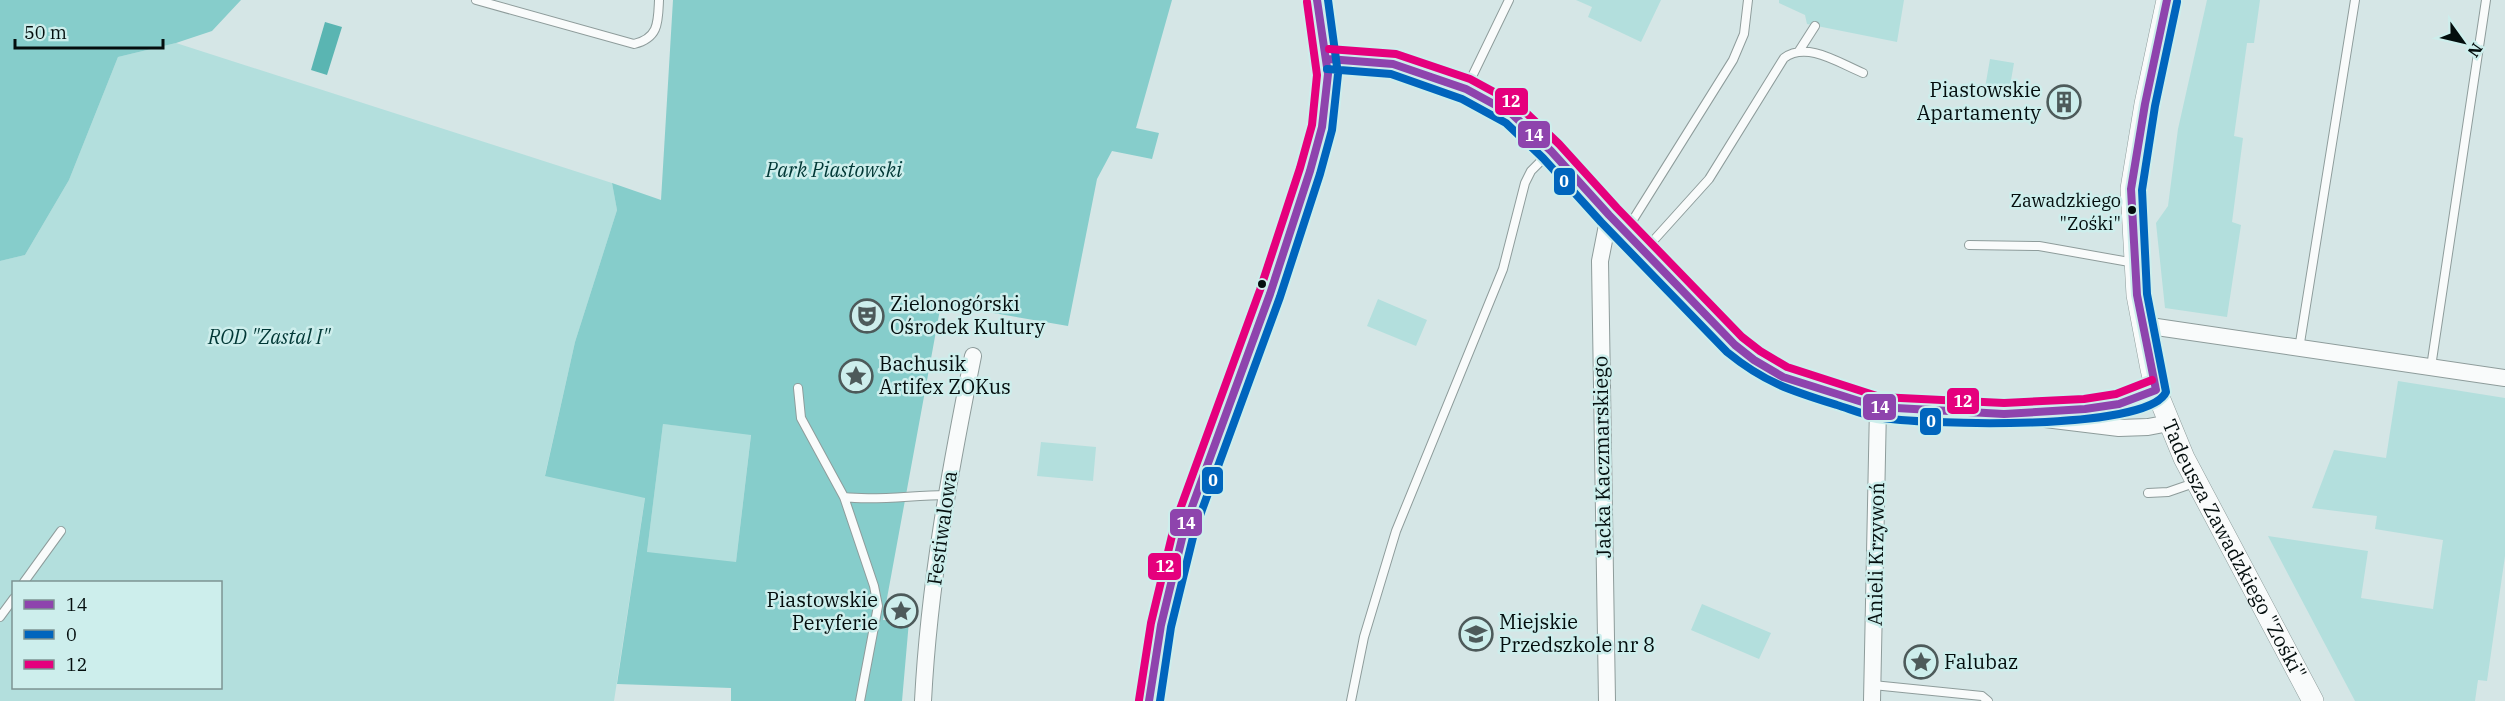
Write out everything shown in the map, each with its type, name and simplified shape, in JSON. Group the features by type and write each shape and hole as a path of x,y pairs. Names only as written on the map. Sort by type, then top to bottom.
{"street":[{"path":"1149,701 1154,659 1162,621 1174,568 1193,503 1247,360 1305,188 1323,119 1328,87 1328,59 1317,0"},
{"name":"Tadeusza Zawadzkiego \"Zośki\"","path":"2168,0 2145,104 2131,189 2137,295 2156,390 2197,482 2313,701"},
{"path":"1328,59 1393,64 1466,89 1512,114 1551,151 1710,321 1754,360 1783,377 1878,407 2004,414 2119,428 2148,427 2169,423"},
{"name":"Jacka Kaczmarskiego","path":"1607,701 1600,261 1609,215"},
{"path":"2143,325 2505,378"},
{"name":"Festiwalowa","path":"923,701 926,638 946,495 973,356"},
{"path":"2004,414 2085,409 2119,404 2156,390"},
{"name":"Anieli Krzywoń","path":"1873,693 1878,407"}],"lane":[{"path":"476,0 634,44 645,41 654,33 658,20 659,0"},
{"path":"1466,89 1509,0"},
{"path":"1626,231 1733,60 1744,34 1748,0"},
{"path":"2299,348 2355,0"},
{"path":"2431,367 2486,0"},
{"path":"1799,51 1815,26"},
{"path":"1644,251 1709,179 1784,58 1793,51 1799,51 1823,56 1863,73"},
{"path":"1351,701 1364,637 1396,531 1503,269 1525,183 1531,171 1551,151"},
{"path":"1969,245 2038,246 2135,263"},
{"path":"798,388 801,418 844,497 874,586 878,606 860,701"},
{"path":"2148,493 2168,492 2197,482"},
{"path":"844,497 862,500 946,495"},
{"path":"25,581 62,531"},
{"path":"0,617 12,601"},
{"path":"1873,693 1982,696 1988,701"}],"green space":[{"path":"0,0 241,0 212,31 176,43 118,57 69,180 25,255 0,261"},
{"name":"Park Piastowski","path":"673,0 1172,0 1136,128 1159,133 1152,159 1112,151 1097,179 1068,326 941,304 883,620 909,621 902,701 731,701 731,688 617,684 645,498 545,476 575,342 617,210 612,183 661,200","holes":["663,424 751,435 736,562 647,552"]},
{"path":"1576,0 1661,0 1641,42 1588,17 1592,7"},
{"path":"1779,0 1904,0 1897,42 1807,24 1805,15 1779,3"},
{"path":"2207,0 2260,0 2254,43 2247,43 2234,136 2243,138 2232,222 2241,225 2227,317 2165,308 2156,223 2168,206 2178,129"},
{"name":"ROD \"Zastal I\"","path":"176,43 612,183 617,210 575,342 545,475 645,497 614,701 0,701 0,261 25,255 69,180 118,57"},
{"path":"1990,59 2014,63 2009,92 1985,88"},
{"path":"1378,299 1427,320 1416,346 1367,326"},
{"path":"2398,381 2505,398 2505,556 2487,681 2478,680 2475,701 2355,701 2268,536 2368,551 2361,598 2433,609 2443,540 2375,529 2377,516 2312,508 2334,450 2386,458"},
{"path":"663,424 751,434 736,562 727,684 647,552"},
{"path":"1041,442 1096,447 1093,481 1037,476"},
{"path":"1702,604 1771,633 1759,659 1691,630"}],"shaded area":[{"path":"325,22 342,27 327,75 311,70"}],"transit line":[{"name":"14","path":"1149,701 1161,625 1185,526 1270,294 1322,127 1328,74 1317,0"},
{"name":"0","path":"1160,701 1171,627 1195,529 1280,297 1332,130 1338,74 1328,0"},
{"name":"14","path":"1328,59 1393,64 1466,89 1512,114 1551,151 1609,215 1735,345 1754,360 1783,377 1878,407 2004,414 2085,409 2119,404 2156,390 2137,295 2131,189 2145,104 2167,0"},
{"name":"12","path":"1139,700 1151,623 1175,523 1260,290 1312,125 1317,75 1307,2"},
{"name":"0","path":"1327,69 1391,74 1462,99 1506,123 1543,158 1601,222 1727,352 1779,385 1867,415 1901,420 1982,423 2078,420 2119,414 2150,405 2166,392 2147,294 2142,190 2155,106 2177,2"},
{"name":"12","path":"1329,49 1396,54 1470,79 1518,105 1559,144 1617,208 1742,337 1787,367 1880,397 2004,403 2084,399 2116,394 2152,380"}],"place":[{"name":"Piastowskie Apartamenty","path":"2064,102"},
{"name":"Zawadzkiego \"Zośki\"","path":"2132,210"},
{"name":"Zielonogórski Ośrodek Kultury","path":"867,316"},
{"name":"Bachusik Artifex ZOKus","path":"856,376"},
{"name":"Piastowskie Peryferie","path":"901,611"},
{"name":"Miejskie Przedszkole nr 8","path":"1476,634"},
{"name":"Falubaz","path":"1921,662"}]}
